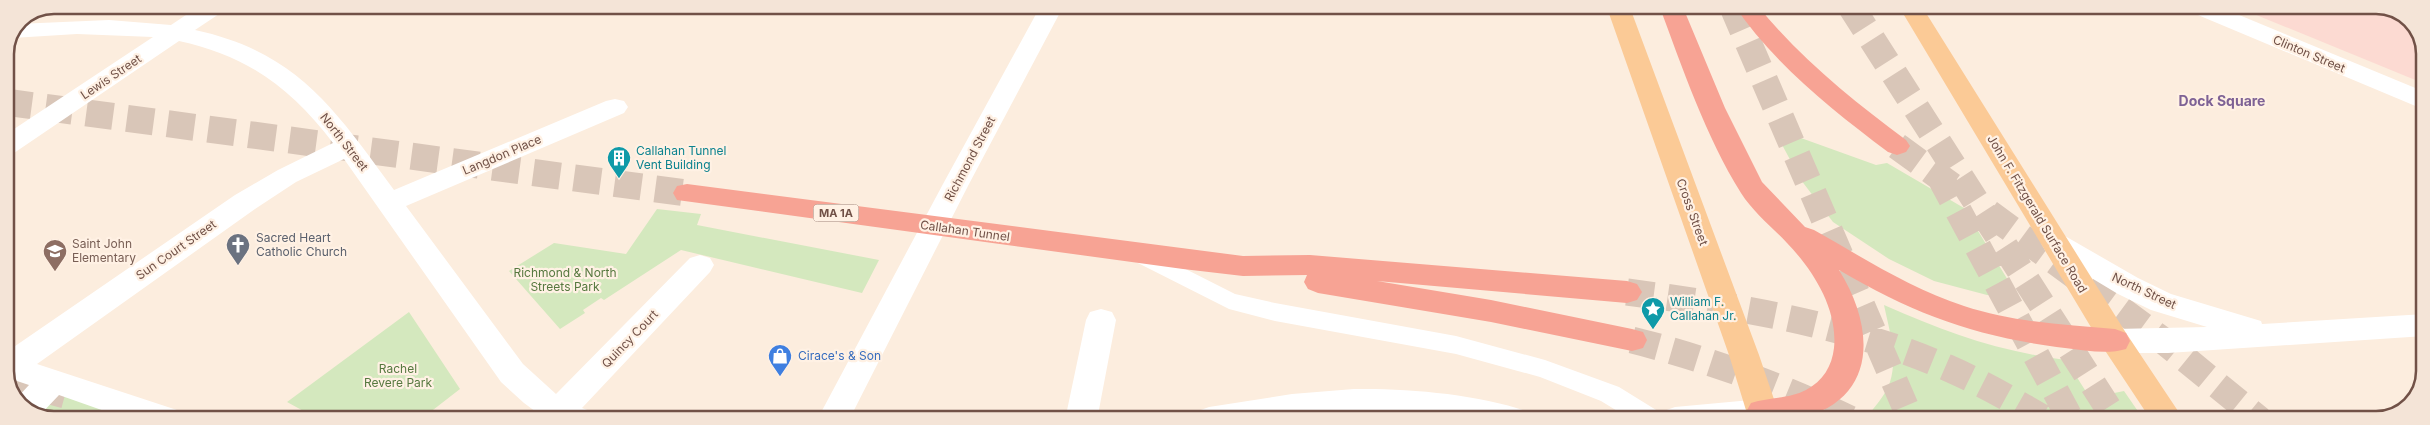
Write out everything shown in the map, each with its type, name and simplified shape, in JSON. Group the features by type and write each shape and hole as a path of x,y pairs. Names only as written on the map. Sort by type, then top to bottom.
{"highway":[{"path":"1674,14 1696,71 1740,167 1756,194 1812,254 1841,299 1849,325 1849,350 1841,375 1835,385 1819,398 1780,411"},
{"path":"1752,14 1777,44 1813,81 1896,146"},
{"name":"Callahan Tunnel","path":"687,193 1142,255 1243,266"},
{"path":"1787,227 1907,294 1957,314 1981,322 2025,331 2070,338 2115,341"},
{"path":"1243,266 1310,265 1627,292"},
{"path":"1243,266 1311,282 1438,302 1632,340"}],"main road":[{"name":"Cross Street","path":"1620,14 1744,356 1761,411"},
{"name":"John F. Fitzgerald Surface Road","path":"1915,14 2115,341 2162,411"}],"street":[{"name":"Lewis Street","path":"14,141 204,14"},
{"name":"Richmond Street","path":"838,411 918,255 1048,14"},
{"name":"Clinton Street","path":"2215,14 2416,98"},
{"name":"North Street","path":"20,31 88,28 134,29 177,33 211,41 239,51 263,62 287,78 307,96 348,146 512,373 534,396 562,411"},
{"name":"Langdon Place","path":"389,203 615,107"},
{"name":"Sun Court Street","path":"14,362 246,202 287,176 348,146"},
{"name":"North Street","path":"2055,243 2128,286 2161,302 2268,334"},
{"name":"Quincy Court","path":"572,411 700,265"},
{"path":"1083,411 1101,320"},
{"name":"North Street","path":"2115,341 2168,341 2416,325"},
{"path":"14,368 143,411"},
{"path":"31,404 54,380"},
{"path":"1266,411 1304,405 1377,401 1463,411"}],"lane":[{"path":"1142,255 1229,301 1275,312 1456,345 1545,370 1610,394 1637,411"}],"shaded area":[{"path":"2254,14 2382,14 2399,20 2410,31 2413,38 2416,51 2416,80"}],"green space":[{"path":"1773,128 1876,165 1887,163 1964,208 2017,295 1987,295 1934,281 1889,259 1833,222 1801,180"},
{"name":"Richmond & North Streets Park","path":"657,209 701,214 697,225 879,260 862,293 681,250 604,300 601,298 583,310 585,313 560,329 509,271 554,243 626,254"},
{"path":"1884,305 1973,340 2017,352 2066,360 2090,398 2124,391 2138,411 1872,411 1886,392 1890,382 1893,363 1892,343"},
{"name":"Rachel Revere Park","path":"409,312 460,389 432,411 304,411 287,402"},
{"path":"46,377 143,411 48,411 36,407 25,399"}],"tunnel":[{"path":"1736,14 1877,342"},
{"path":"1856,14 2110,411"},
{"path":"14,103 687,193"},
{"path":"1897,146 1940,178"},
{"path":"1940,178 1952,186"},
{"path":"1940,178 2066,411"},
{"path":"1989,213 2161,339 2249,411"},
{"path":"1627,292 1709,304 1790,319 1831,328 1877,342"},
{"path":"1632,340 1744,374 1832,411"},
{"path":"1877,342 1948,368 1998,392 2031,411"},
{"path":"1877,342 1907,411"},
{"path":"16,382 65,395"}],"place":[{"name":"Callahan Tunnel Vent Building","path":"619,179"},
{"name":"Sacred Heart Catholic Church","path":"238,266"},
{"name":"Saint John Elementary","path":"55,272"},
{"name":"William F. Callahan Jr.","path":"1653,330"},
{"name":"Cirace's & Son","path":"780,377"}],"district":[{"name":"Dock Square","path":"2222,101"}]}
